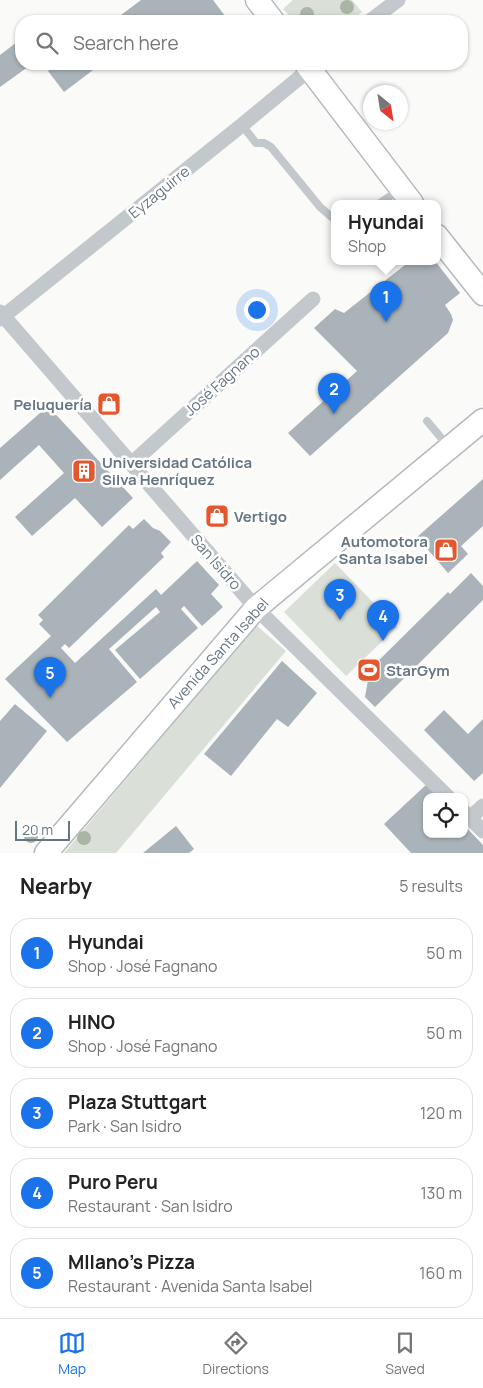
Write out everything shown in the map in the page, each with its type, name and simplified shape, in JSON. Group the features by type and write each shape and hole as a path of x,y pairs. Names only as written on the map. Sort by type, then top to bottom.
{"main road":[{"path":"257,0 268,15"},
{"path":"315,70 406,196"},
{"path":"441,241 483,294"},
{"name":"Avenida Santa Isabel","path":"46,853 256,608 483,420"}],"street":[{"path":"378,15 398,0"},
{"name":"Eyzaguirre","path":"1,315 242,125 305,70"},
{"name":"José Fagnano","path":"131,464 313,298"},
{"name":"San Isidro","path":"1,315 256,608 444,793"},
{"path":"468,814 483,806"},
{"path":"468,816 483,831"}],"lane":[{"path":"242,125 256,142 264,143 271,147 320,207 331,217"},
{"path":"391,200 406,196"},
{"path":"427,421 450,447"}],"shaded area":[{"path":"293,0 352,0 362,12 358,15 288,15 283,9"},
{"path":"335,563 397,627 346,676 284,612"},
{"path":"256,625 286,651 116,853 64,853"}],"building":[{"path":"141,0 213,0 224,15 164,15 121,15"},
{"path":"15,44 15,70 24,70 0,87 0,55"},
{"path":"49,70 93,70 64,92 48,71"},
{"path":"405,265 438,265 460,293 445,305 453,320 448,333 310,456 288,433 357,371 314,328 335,309 344,313"},
{"name":"Universidad Católica Silva Henríquez","path":"48,406 133,498 102,527 75,498 32,536 15,517 64,473 39,445 0,480 0,448"},
{"path":"483,479 483,526 461,546 468,554 448,573 417,537"},
{"path":"144,519 171,542 161,553 164,557 69,648 65,644 61,648 75,663 156,589 161,595 197,561 219,585 211,594 223,607 202,626 184,606 181,609 198,628 140,679 115,650 160,612 156,607 109,649 137,682 67,742 5,679 51,636 39,624 43,620 38,615 129,525 133,529"},
{"path":"471,573 483,586 483,600 375,707 365,697 370,669 448,592 450,594"},
{"path":"282,661 317,693 288,727 277,719 231,776 204,754"},
{"path":"15,704 47,731 0,788 0,721"},
{"path":"444,710 468,734 483,719 483,773 474,781 424,730"},
{"path":"427,784 435,793 423,793 423,838 468,838 468,829 483,845 483,853 411,853 384,824"},
{"path":"176,826 194,849 189,853 143,853"}],"place":[{"name":"Hyundai","path":"386,322"},
{"name":"Peluquería","path":"109,404"},
{"name":"HINO","path":"334,414"},
{"name":"Universidad Católica Silva Henríquez","path":"84,471"},
{"name":"Vertigo","path":"217,516"},
{"name":"Automotora Santa Isabel","path":"446,550"},
{"name":"Plaza Stuttgart","path":"340,620"},
{"name":"Puro Peru","path":"383,641"},
{"name":"StarGym","path":"369,670"},
{"name":"MIlano's Pizza","path":"50,698"}]}
